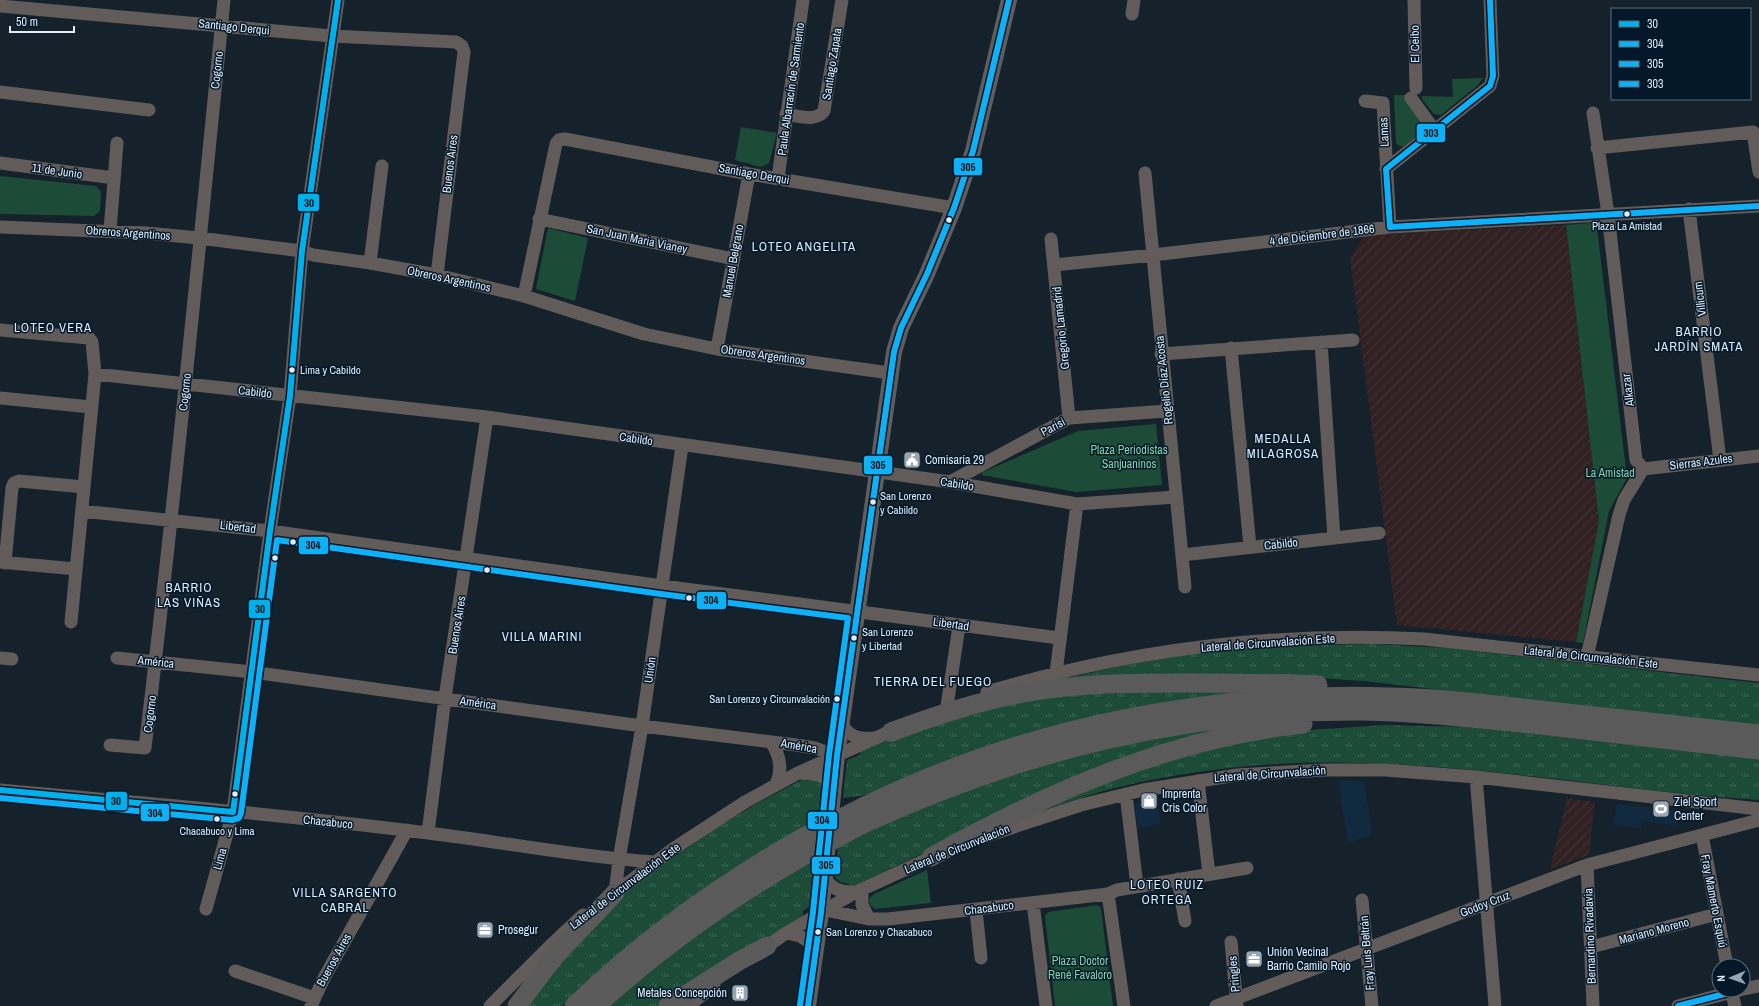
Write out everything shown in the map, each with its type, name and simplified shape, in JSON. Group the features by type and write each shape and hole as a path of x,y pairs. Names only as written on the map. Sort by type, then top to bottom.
{"highway":[{"path":"882,735 943,713 1029,692 1094,685 1274,683 1342,687 1759,734"},
{"path":"596,1006 647,962 691,928 748,889 800,858 864,815 941,773 1015,747 1098,725 1152,714 1228,702 1298,697 1386,696 1449,700"},
{"path":"574,1006 635,952 693,908 743,873 802,838 864,815 933,793 994,770 1080,745 1160,728 1238,717 1315,712 1382,712 1462,717 1759,750"},
{"path":"931,857 979,830 1079,784 1137,762 1198,743 1264,729 1331,721 1462,717"},
{"path":"517,1006 555,956 615,893"},
{"path":"668,1006 739,961 767,946"}],"main road":[{"path":"808,1006 816,947 823,911 824,875 841,724 894,352 901,328 927,274 954,208 973,151 1010,0"}],"street":[{"name":"Cogorno","path":"110,744 145,748 172,519 224,0"},
{"name":"Lima","path":"206,909 233,812 270,531 290,396 302,251 338,0"},
{"name":"Paula Albarracín de Sarmiento","path":"778,178 786,114 804,0"},
{"name":"Santiago Zapata","path":"786,114 814,118 820,116 824,111 842,0"},
{"path":"1132,14 1134,0"},
{"name":"El Ceibo","path":"1414,0 1413,94 1435,131"},
{"path":"1386,169 1490,86 1493,76 1490,0"},
{"name":"Santiago Derqui","path":"0,6 332,36 456,42 462,46 464,52"},
{"name":"Buenos Aires","path":"437,275 464,52"},
{"path":"0,92 149,110"},
{"name":"Lamas","path":"1365,101 1383,103 1390,227"},
{"name":"Alkazar","path":"1593,113 1608,214 1636,460 1643,469"},
{"path":"1597,148 1753,132 1759,172"},
{"name":"Santiago Derqui","path":"539,219 556,144 559,140 565,139 749,174 954,208"},
{"path":"110,231 117,143"},
{"name":"11 de Junio","path":"0,163 114,178"},
{"path":"370,263 382,166"},
{"name":"Rogelio Díaz Acosta","path":"1144,173 1185,587"},
{"name":"Manuel Belgrano","path":"717,349 749,174"},
{"name":"4 de Diciembre de 1866","path":"1054,264 1152,255 1390,227 1759,206"},
{"name":"Villicum","path":"1689,209 1720,460"},
{"path":"524,296 539,219"},
{"name":"San Juan Maria Vianey","path":"539,219 734,260"},
{"name":"Obreros Argentinos","path":"0,226 110,231 199,238 302,251 313,255 437,275 524,296 644,334 717,349 890,373"},
{"name":"Gregorio Lamadrid","path":"1051,239 1070,418"},
{"path":"0,330 89,338 92,342 95,374 71,622"},
{"path":"1161,354 1353,340"},
{"path":"1321,342 1334,538"},
{"path":"1231,348 1250,547"},
{"name":"Cabildo","path":"95,374 487,417 682,446 950,482 1077,504 1176,497"},
{"path":"0,398 91,407"},
{"name":"Parisi","path":"950,482 1070,418 1167,411"},
{"name":"Buenos Aires","path":"428,833 445,698 467,559 487,417"},
{"name":"Unión","path":"615,893 618,860 642,726 682,446"},
{"name":"Sierras Azules","path":"1643,469 1759,456"},
{"path":"1587,656 1619,515 1624,500 1643,469"},
{"path":"76,569 2,562 14,482 19,481 84,487"},
{"path":"1056,673 1059,638 1077,504"},
{"name":"Libertad","path":"82,510 270,531 662,586 1059,638"},
{"name":"Cabildo","path":"1182,555 1379,533"},
{"path":"947,706 959,626"},
{"name":"Lateral de Circunvalación Este","path":"490,1006 564,932 591,909 615,893 654,862 718,819 798,773 947,706 982,694 1056,673 1116,660 1183,649 1282,639 1402,638 1477,644 1759,676"},
{"name":"América","path":"118,658 252,672 642,726 771,742 815,748 837,756"},
{"path":"841,724 846,732 854,737 882,735"},
{"path":"771,742 779,757 779,775 776,785"},
{"name":"Lateral de Circunvalación","path":"688,1006 786,933 859,891 931,857 1038,818 1126,794 1198,781 1279,772 1342,769 1385,770 1476,777 1759,809"},
{"path":"798,773 815,774 834,784"},
{"path":"1476,777 1495,1006"},
{"path":"1198,781 1209,874"},
{"name":"Chacabuco","path":"0,790 406,830 618,860 654,862"},
{"path":"1126,794 1137,886"},
{"name":"Godoy Cruz","path":"1216,1006 1236,1002 1367,949 1587,865 1759,820"},
{"name":"Buenos Aires","path":"312,1002 406,830"},
{"name":"Fray Mamerto Esquiú","path":"1702,835 1725,958"},
{"name":"Bernardino Rivadavia","path":"1587,865 1593,1006"},
{"name":"Chacabuco","path":"823,911 869,919 888,919 1108,894 1117,890 1137,886 1247,868"},
{"path":"824,875 828,883 834,888 843,892 859,891 862,905 869,919"},
{"path":"1178,879 1186,921"},
{"path":"1108,894 1124,1006"},
{"name":"Fray Luis Beltrán","path":"1362,900 1372,1006"},
{"path":"1034,903 1046,1006"},
{"path":"976,910 981,958"},
{"name":"Mariano Moreno","path":"1591,947 1717,914"},
{"path":"786,933 800,936 816,947"},
{"name":"Pringles","path":"1231,942 1236,1002"},
{"path":"235,972 312,1002"},
{"path":"1678,1006 1711,997"}],"shaded area":[{"path":"1566,225 1599,521 1576,642 1397,625 1350,258 1362,239 1368,235"},
{"path":"1338,780 1364,781 1372,835 1348,843"},
{"path":"1157,798 1160,824 1138,828 1135,807 1140,801"},
{"path":"1567,798 1595,802 1589,855 1550,869"},
{"path":"1616,804 1678,810 1677,826 1642,821 1641,828 1614,825"}],"green space":[{"path":"1483,78 1478,85 1441,115 1434,114 1422,99 1422,96 1453,97 1452,79"},
{"path":"1394,95 1407,95 1424,124 1423,131 1403,147 1396,144"},
{"path":"741,127 777,133 769,163 761,167 735,160"},
{"path":"0,176 96,186 101,192 100,211 94,216 0,214"},
{"name":"La Amistad","path":"1591,223 1597,228 1627,478 1609,511 1583,643 1576,642 1599,521 1566,225"},
{"path":"548,228 588,238 575,301 536,289"},
{"name":"Plaza Periodistas Sanjuaninos","path":"1156,424 1162,485 1076,492 981,475 983,472 1078,431"},
{"path":"1371,644 1446,648 1759,683 1759,726 1363,681 1303,677 1047,683 1134,664 1223,650 1316,645"},
{"path":"1276,687 926,770 866,795 843,798 847,760 860,755 861,751 919,727 1024,697"},
{"path":"1276,725 998,818 849,888 849,884 840,882 835,877 838,847 862,833 933,802 1072,755 1210,728"},
{"path":"1385,725 1467,727 1759,758 1759,800 1428,766 1362,763 1296,763 1229,768 1148,780 1100,792 996,825 1177,755 1294,731"},
{"path":"805,778 806,781 818,781 824,786 821,816 584,985 562,1006 521,1006 617,899 649,874 715,829 756,804"},
{"path":"817,859 812,905 803,911 803,915 663,1006 608,1006 647,973 740,904"},
{"path":"927,870 931,903 875,909 870,905 869,899 874,894"},
{"name":"Plaza Doctor René Favaloro","path":"1097,905 1101,908 1113,1006 1055,1006 1045,916 1048,912"}],"transit line":[{"name":"30","path":"233,812 270,531 290,396 302,251 338,0"},
{"name":"305","path":"808,1006 821,913 837,756 894,352 901,328 927,274 954,208 973,151 1009,0"},
{"name":"303","path":"1490,0 1493,76 1490,86 1386,169 1390,227 1759,206"},
{"name":"304","path":"0,798 232,820 239,818 241,813 277,540 661,594 848,618 829,755 813,912 800,1005"},
{"name":"30","path":"0,790 233,812"},
{"name":"305","path":"1678,1006 1711,997"}],"place":[{"name":"Plaza La Amistad","path":"1627,214"},
{"name":"Lima y Cabildo","path":"292,370"},
{"name":"Comisaría 29","path":"912,460"},
{"name":"San Lorenzo y Cabildo","path":"873,502"},
{"name":"San Lorenzo y Libertad","path":"854,638"},
{"name":"San Lorenzo y Circunvalación","path":"837,699"},
{"name":"Imprenta Cris Color","path":"1149,801"},
{"name":"Ziel Sport Center","path":"1661,809"},
{"name":"Chacabuco y Lima","path":"217,819"},
{"name":"Prosegur","path":"485,930"},
{"name":"San Lorenzo y Chacabuco","path":"818,932"},
{"name":"Unión Vecinal Barrio Camilo Rojo","path":"1254,959"},
{"name":"Metales Concepción","path":"740,993"}],"district":[{"name":"LOTEO ANGELITA","path":"804,246"},
{"name":"LOTEO VERA","path":"53,327"},
{"name":"BARRIO JARDÍN SMATA","path":"1699,338"},
{"name":"MEDALLA MILAGROSA","path":"1283,446"},
{"name":"BARRIO LAS VIÑAS","path":"189,594"},
{"name":"VILLA MARINI","path":"542,636"},
{"name":"TIERRA DEL FUEGO","path":"933,681"},
{"name":"LOTEO RUIZ ORTEGA","path":"1167,892"},
{"name":"VILLA SARGENTO CABRAL","path":"345,900"}]}
